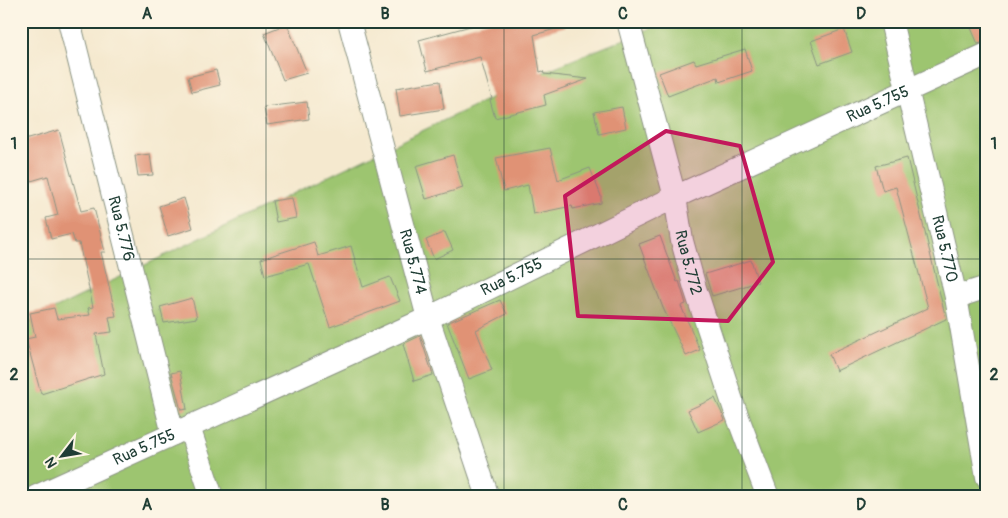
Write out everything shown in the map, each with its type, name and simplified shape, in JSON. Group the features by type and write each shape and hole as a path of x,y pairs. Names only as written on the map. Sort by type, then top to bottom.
{"street":[{"name":"Rua 5.776","path":"69,21 181,431 212,497"},
{"name":"Rua 5.774","path":"349,21 428,318 488,497"},
{"name":"Rua 5.772","path":"628,21 675,197 682,241 695,288 734,407 768,497"},
{"name":"Rua 5.770","path":"891,21 956,297 987,477"},
{"name":"Rua 5.755","path":"35,497 428,318 675,197 906,89 987,54"},
{"path":"956,297 987,287"}],"highlighted area":[{"path":"666,131 740,146 773,262 728,321 578,316 565,196"}],"green space":[{"path":"669,21 987,21 987,497 21,497 21,325 550,69"}],"building":[{"path":"489,21 565,21 566,26 534,35 540,72 588,79 544,95 546,105 495,118 490,100 492,99 480,57 427,71 419,40"},
{"path":"968,21 987,21 987,41 978,44"},
{"path":"287,24 307,73 283,80 264,33"},
{"path":"844,29 852,52 819,64 811,41"},
{"path":"745,49 752,71 719,82 718,77 668,96 659,73 694,60 696,64"},
{"path":"216,70 220,85 192,92 188,77"},
{"path":"440,81 444,109 400,116 396,88"},
{"path":"307,102 309,119 267,125 264,107"},
{"path":"622,107 626,128 599,134 594,112"},
{"path":"59,130 81,211 94,208 105,252 101,252 116,316 109,317 112,332 96,334 104,374 41,394 26,339 35,337 30,313 54,308 57,319 90,315 88,308 93,307 79,243 75,243 72,234 51,239 46,218 58,215 48,176 21,184 21,141"},
{"path":"550,148 558,180 590,168 601,196 601,203 573,209 572,206 533,214 528,185 504,191 496,158"},
{"path":"150,154 153,175 138,176 135,156"},
{"path":"453,155 463,188 426,199 416,166"},
{"path":"907,158 946,319 836,371 829,354 928,308 896,187 883,191 876,166"},
{"path":"184,198 193,228 168,236 159,206"},
{"path":"292,198 296,218 276,222 272,201"},
{"path":"445,232 453,250 434,259 426,240"},
{"path":"660,236 677,282 679,281 686,304 681,306 700,350 686,356 663,308 639,244"},
{"path":"314,242 318,256 351,246 363,287 390,277 400,301 330,327 309,264 265,276 261,259"},
{"path":"751,260 758,282 712,296 705,274"},
{"path":"192,298 197,318 164,323 160,307"},
{"path":"500,300 507,314 476,330 492,370 469,379 447,323"},
{"path":"420,336 433,375 414,381 403,344"},
{"path":"180,371 187,409 181,410 171,373"},
{"path":"715,398 725,420 698,432 688,410"}]}
